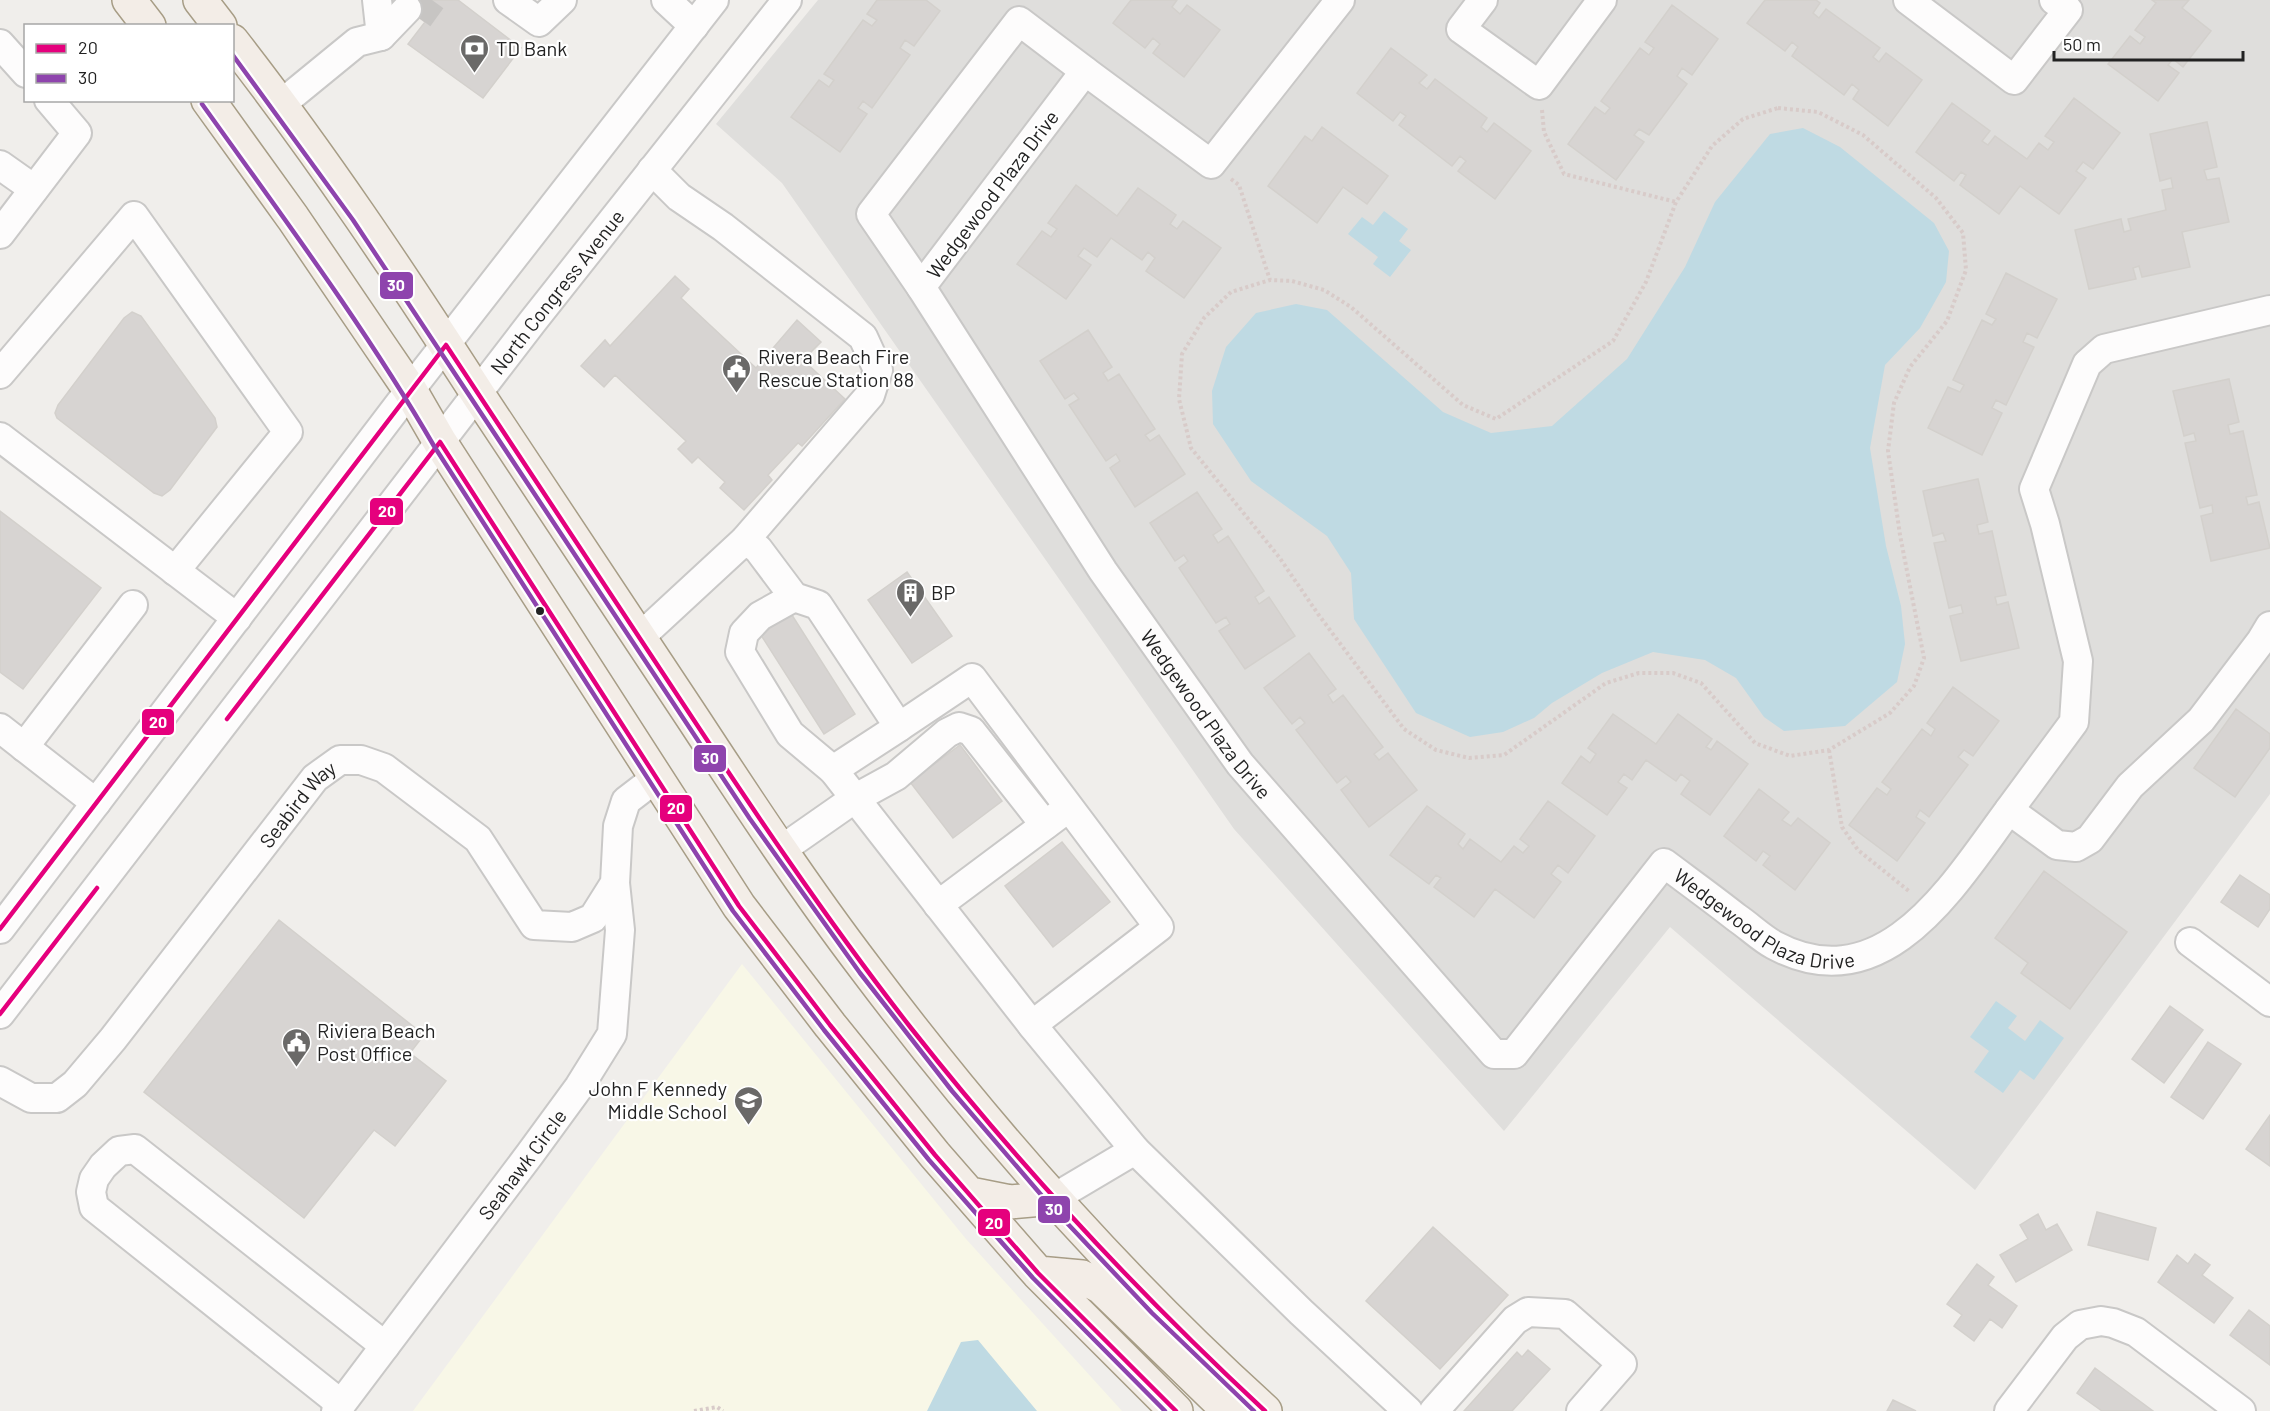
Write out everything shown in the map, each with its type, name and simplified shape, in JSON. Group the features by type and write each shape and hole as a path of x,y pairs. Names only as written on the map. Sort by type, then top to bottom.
{"main road":[{"path":"129,0 147,24"},
{"path":"200,0 218,24"},
{"path":"234,44 329,172 781,850 865,969 937,1060 1054,1198 1150,1299 1265,1411"},
{"path":"209,102 410,390 440,442 739,906 830,1025 1038,1273 1176,1411"},
{"path":"970,1194 1010,1202 1054,1198"},
{"path":"1038,1273 1082,1277 1101,1287 1229,1411"}],"street":[{"path":"377,0 381,36"},
{"path":"508,0 539,22 562,0"},
{"path":"666,0 694,27"},
{"path":"0,929 410,390 714,0"},
{"name":"North Congress Avenue","path":"0,1014 440,442 787,0"},
{"path":"921,287 871,214 1019,21 1211,164 1340,0"},
{"path":"1483,0 1461,29 1539,85 1602,0"},
{"path":"1908,0 2014,80 2068,10 2054,0"},
{"path":"280,105 357,42 381,36 407,9"},
{"path":"0,44 24,71"},
{"name":"Wedgewood Plaza Drive","path":"1085,71 921,287 1103,571 1240,764 1494,1054 1514,1054 1664,863 1774,945 1813,960 1846,960 1884,947 1915,927 1941,901 2074,722 2078,661 2045,524 2034,489 2087,364 2104,349 2270,310"},
{"path":"0,234 77,133 51,102"},
{"path":"0,165 34,189"},
{"path":"639,638 745,540 870,395 878,370 863,337 723,227 679,197 652,170"},
{"path":"0,374 134,216 288,432 175,570"},
{"path":"0,436 237,618"},
{"path":"745,540 758,549 794,597 818,605 899,727"},
{"path":"794,597 760,616 744,633 740,652 790,734 833,770 1032,1025 1135,1150 1300,1312 1408,1411"},
{"path":"24,747 133,605"},
{"path":"2009,810 2057,845 2076,847 2090,839 2130,786 2201,720 2267,638"},
{"path":"833,770 972,678 1159,927 1032,1025"},
{"path":"781,850 854,799 896,776 948,733 959,727 971,731 1045,825"},
{"path":"0,728 96,803"},
{"name":"Seabird Way","path":"0,1081 31,1098 57,1098 75,1084 113,1039 315,777 340,760 361,760 384,768 478,839 534,925 572,927 593,918 615,883 618,826 626,801 656,778"},
{"path":"938,905 1069,807"},
{"name":"Seahawk Circle","path":"338,1408 551,1126 612,1034 620,930 615,883"},
{"path":"2190,942 2270,1002"},
{"path":"338,1408 94,1207 91,1192 94,1179 119,1151 135,1149 385,1346"},
{"path":"1054,1198 1135,1150"},
{"path":"1434,1411 1515,1320 1528,1312 1565,1314 1622,1364 1581,1411"},
{"path":"2009,1411 2065,1337 2080,1325 2090,1322 2114,1323 2136,1332 2241,1411"}],"path":[{"path":"1539,85 1544,132 1564,174 1676,202"},
{"path":"1778,108 1818,112 1863,135 1936,198 1964,233 1966,270 1947,321 1910,368 1894,403 1888,451 1900,535 1924,658 1914,686 1890,713 1829,750 1790,756 1755,743 1701,683 1673,674 1638,673 1606,683 1504,755 1469,758 1436,750 1404,729 1318,614 1279,557 1191,448 1179,399 1182,354 1204,318 1231,292 1270,280 1292,281 1324,290 1351,307 1463,405 1496,419 1613,341 1646,282 1676,202 1712,146 1743,119 1778,108"},
{"path":"1211,164 1239,185 1270,280"},
{"path":"1829,750 1842,827 1858,850 1932,910"},
{"path":"694,1411 717,1407 723,1411"}],"shaded area":[{"path":"818,0 2270,0 2270,794 1975,1190 1670,927 1504,1131 1234,829 782,183 716,124"},
{"name":"John F Kennedy Middle School","path":"742,964 966,1239 1122,1411 413,1411"}],"water":[{"path":"1803,128 1840,147 1934,223 1949,251 1946,282 1920,328 1885,365 1870,448 1886,546 1901,606 1905,644 1897,682 1845,726 1784,731 1764,717 1736,678 1705,660 1653,652 1602,673 1552,703 1534,718 1503,732 1470,737 1416,713 1354,619 1351,573 1327,536 1251,481 1213,424 1212,391 1226,347 1256,313 1296,304 1327,310 1443,412 1491,433 1552,426 1627,359 1685,267 1715,202 1770,134"},
{"path":"1384,211 1408,229 1399,241 1411,250 1390,277 1373,264 1378,257 1348,234 1362,217 1373,225"},
{"path":"1996,1001 2017,1016 2008,1028 2025,1041 2040,1020 2064,1038 2034,1080 2020,1070 2003,1093 1974,1072 1989,1051 1970,1037"},
{"path":"978,1340 1037,1411 927,1411 961,1342"}],"building":[{"name":"TD Bank","path":"395,0 458,0 521,48 483,98 408,44 425,22"},
{"path":"877,0 926,0 940,11 914,46 905,40 900,48 910,55 872,108 863,101 858,108 867,114 840,152 791,117 819,80 829,87 834,80 824,74 863,20 872,26 877,20 867,14"},
{"path":"1131,0 1177,0 1172,7 1180,14 1187,5 1220,30 1184,77 1153,53 1160,44 1153,38 1145,48 1113,23"},
{"path":"1765,0 1816,0 1820,3 1813,13 1819,18 1826,9 1880,48 1873,57 1879,62 1886,53 1922,80 1888,126 1853,99 1859,90 1852,84 1844,95 1792,56 1798,47 1792,42 1785,51 1747,23"},
{"path":"2152,0 2189,0 2182,8 2211,31 2183,67 2173,59 2168,65 2179,73 2158,101 2108,64 2130,36 2140,44 2145,37 2135,30 2156,3"},
{"path":"1672,5 1718,39 1692,75 1682,68 1677,76 1687,84 1649,135 1639,129 1634,135 1644,142 1616,180 1568,144 1595,107 1605,114 1610,108 1601,101 1640,48 1649,55 1654,48 1645,42"},
{"path":"1391,48 1427,75 1419,83 1427,89 1435,79 1487,118 1481,127 1487,132 1494,123 1531,151 1495,199 1458,171 1466,161 1460,156 1452,166 1399,125 1406,116 1400,112 1393,121 1357,93"},
{"path":"2074,98 2120,133 2093,169 2083,162 2076,171 2086,178 2059,214 2020,186 1999,214 1960,185 1966,175 1961,172 1954,181 1916,152 1952,103 1990,131 1982,141 1988,145 1995,136 2027,159 2039,143 2048,150 2054,142 2045,136"},
{"path":"2207,122 2217,167 2204,170 2207,180 2219,178 2229,222 2182,232 2190,267 2142,277 2139,266 2133,268 2136,279 2089,289 2075,230 2121,219 2124,232 2131,230 2128,219 2166,210 2162,190 2173,188 2171,178 2160,181 2150,134"},
{"path":"1322,127 1388,176 1367,204 1343,187 1317,223 1268,186 1305,136 1312,141"},
{"path":"1076,185 1117,216 1138,188 1176,215 1170,224 1177,229 1183,221 1221,248 1184,298 1146,271 1155,258 1148,252 1142,260 1111,238 1097,257 1084,248 1078,256 1091,265 1066,299 1017,264 1042,231 1051,237 1057,229 1048,223"},
{"path":"2006,273 2057,299 2037,338 2027,333 2023,342 2034,347 2006,405 1996,400 1992,408 2002,413 1982,455 1928,428 1948,387 1960,392 1964,385 1953,380 1982,320 1992,325 1996,319 1986,314"},
{"name":"Rivera Beach Fire Rescue Station 88","path":"675,276 689,289 681,298 756,368 797,320 821,342 803,360 845,399 802,446 798,443 768,475 772,480 744,510 720,488 725,482 698,457 692,463 678,449 686,441 615,375 604,387 581,366 605,340 610,346"},
{"path":"132,312 141,316 215,418 217,427 170,490 162,496 154,493 57,418 55,413 58,405 124,318"},
{"path":"1088,330 1112,367 1103,373 1108,381 1119,374 1155,429 1145,435 1150,441 1159,435 1185,474 1135,507 1110,468 1120,461 1116,454 1106,461 1069,405 1079,399 1074,393 1065,399 1040,361"},
{"path":"2229,379 2239,422 2228,425 2230,434 2243,431 2257,495 2246,497 2248,505 2259,502 2270,548 2211,561 2201,516 2213,513 2212,505 2200,508 2185,443 2196,441 2194,433 2184,436 2173,391"},
{"path":"1978,479 1988,522 1977,525 1979,534 1992,531 2006,595 1995,597 1997,605 2008,602 2019,648 1961,661 1950,616 1963,613 1961,605 1949,608 1934,543 1946,541 1943,533 1933,536 1923,491"},
{"path":"1197,492 1222,529 1213,535 1218,543 1228,536 1264,591 1255,597 1259,604 1269,597 1295,636 1245,669 1219,631 1230,624 1226,617 1216,623 1179,568 1188,561 1184,555 1175,561 1150,523"},
{"path":"0,511 101,588 23,689 0,672"},
{"name":"BP","path":"907,572 952,636 912,663 868,600"},
{"path":"790,612 855,714 824,734 759,632"},
{"path":"1309,653 1336,689 1328,695 1333,703 1343,695 1383,747 1374,754 1379,760 1388,753 1417,790 1369,827 1341,790 1351,782 1346,776 1337,783 1296,730 1305,723 1300,717 1292,724 1264,688"},
{"path":"1953,687 1999,721 1973,756 1964,750 1958,757 1968,765 1929,817 1920,810 1916,817 1925,823 1897,861 1849,825 1877,788 1887,795 1891,789 1882,782 1922,729 1931,736 1935,729 1927,723"},
{"path":"2236,709 2270,734 2270,748 2235,797 2194,768"},
{"path":"1613,714 1656,744 1678,714 1712,739 1706,747 1711,750 1717,741 1748,764 1710,815 1681,794 1690,781 1681,774 1676,781 1646,760 1632,780 1624,774 1618,782 1627,788 1607,815 1562,783 1581,756 1590,763 1596,754 1588,748"},
{"path":"960,745 1002,801 953,838 910,782"},
{"path":"1759,789 1789,812 1782,820 1791,826 1798,818 1830,843 1795,890 1763,865 1770,856 1763,851 1756,861 1724,836"},
{"path":"1548,801 1595,836 1568,873 1558,865 1551,874 1561,882 1534,918 1495,889 1474,917 1434,887 1441,878 1436,875 1429,884 1390,855 1427,806 1465,834 1458,844 1463,849 1470,839 1501,862 1514,846 1523,853 1529,846 1520,839"},
{"path":"1062,842 1110,902 1053,947 1005,886"},
{"path":"2044,871 2127,932 2070,1009 2021,973 2028,963 1995,938"},
{"path":"2240,875 2270,895 2270,909 2258,927 2221,902"},
{"name":"Riviera Beach Post Office","path":"279,920 424,1035 410,1053 446,1081 395,1146 374,1130 304,1218 144,1092"},
{"path":"2170,1006 2203,1030 2164,1083 2132,1059"},
{"path":"2208,1042 2241,1064 2203,1119 2171,1097"},
{"path":"2270,1115 2270,1166 2246,1149"},
{"path":"2097,1212 2156,1228 2148,1260 2088,1245"},
{"path":"2038,1214 2046,1230 2057,1224 2072,1250 2016,1282 2000,1255 2028,1239 2020,1225"},
{"path":"1433,1227 1508,1295 1440,1369 1366,1301"},
{"path":"2195,1254 2210,1265 2202,1275 2233,1298 2214,1323 2158,1282 2177,1255 2188,1264"},
{"path":"1977,1264 1994,1277 1988,1285 2017,1306 2002,1328 1990,1319 1974,1341 1954,1326 1962,1315 1947,1304"},
{"path":"2249,1310 2270,1326 2270,1365 2230,1335"},
{"path":"1528,1350 1550,1369 1512,1411 1464,1411 1517,1352 1522,1357"},
{"path":"2095,1368 2153,1411 2102,1411 2077,1393"},
{"path":"1893,1400 1916,1411 1887,1411"}],"tunnel":[{"path":"419,18 432,0"}],"transit line":[{"name":"30","path":"234,57 353,220 750,819 860,973 952,1091 1049,1204 1152,1313 1254,1411"},
{"name":"30","path":"202,104 322,272 380,358 434,446 733,911 824,1030 929,1160 1033,1278 1165,1411"},
{"name":"20","path":"0,929 446,345 757,815 817,902 911,1028 994,1129 1080,1226 1125,1274 1265,1411"},
{"name":"20","path":"227,719 440,442 739,906 830,1025 935,1155 1038,1273 1176,1411"},
{"name":"20","path":"0,1014 97,888"}],"place":[{"name":"TD Bank","path":"475,74"},
{"name":"Rivera Beach Fire Rescue Station 88","path":"737,394"},
{"name":"BP","path":"910,618"},
{"name":"Riviera Beach Post Office","path":"296,1068"},
{"name":"John F Kennedy Middle School","path":"748,1126"}]}
